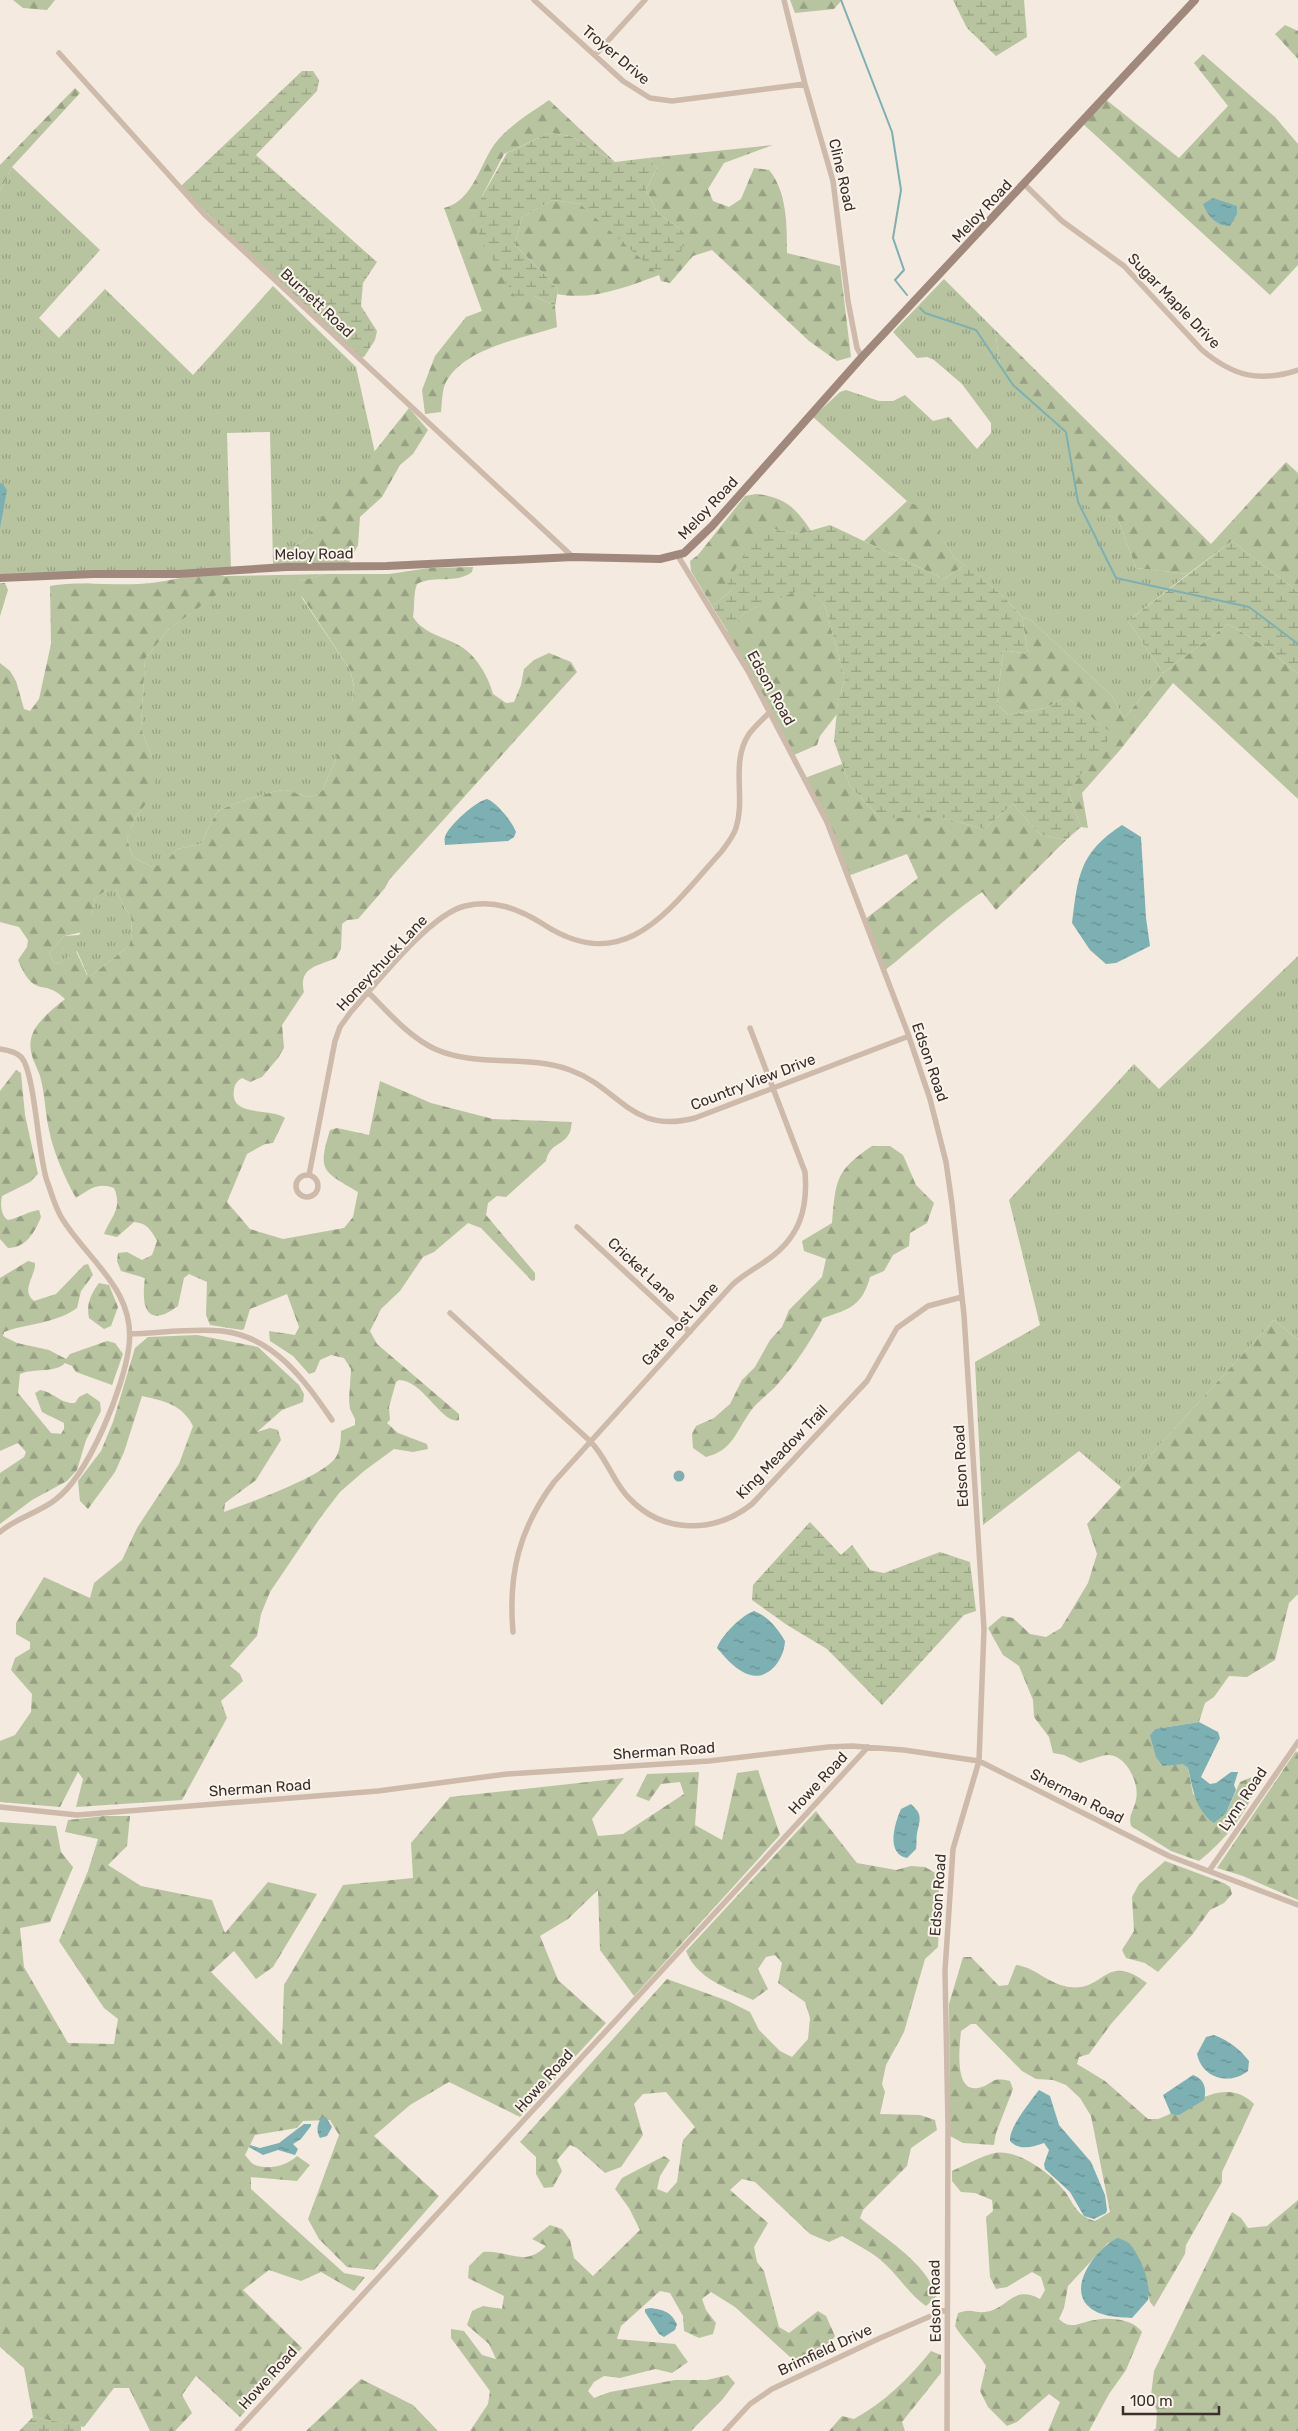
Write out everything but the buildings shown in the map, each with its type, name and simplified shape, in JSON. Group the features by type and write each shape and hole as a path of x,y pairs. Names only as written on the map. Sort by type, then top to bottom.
{"street":[{"path":"595,55 645,0"},
{"name":"Cline Road","path":"784,0 805,84 833,181 848,301 857,348 862,357"},
{"name":"Meloy Road","path":"0,578 93,574 178,574 286,567 387,566 573,557 660,559 678,556 693,546 712,526 862,357 1195,0"},
{"name":"Troyer Drive","path":"537,2 635,90 650,98 665,101 805,84"},
{"name":"Burnett Road","path":"59,53 209,220 573,557"},
{"name":"Sugar Maple Drive","path":"1024,185 1062,221 1124,266 1202,350 1214,360 1232,370 1262,377 1298,370"},
{"name":"Edson Road","path":"678,556 726,633 770,712 827,822 909,1036 930,1098 946,1162 962,1297 984,1629 979,1761 953,1849 945,1971 948,2124 947,2431"},
{"name":"Honeychuck Lane","path":"309,1175 335,1041 340,1027 368,992 425,930 463,906 496,904 511,907 564,936 591,944 623,940 651,927 722,852 729,841 736,828 738,814 738,780 742,750 749,735 770,712"},
{"name":"Country View Drive","path":"368,992 411,1033 436,1049 458,1056 562,1067 587,1078 632,1112 648,1119 672,1121 690,1120 909,1036"},
{"name":"Gate Post Lane","path":"514,1632 512,1613 513,1572 530,1518 554,1482 741,1276 771,1257 785,1244 796,1229 804,1212 807,1194 805,1172 750,1028"},
{"path":"0,1049 20,1055 24,1061 33,1101 44,1174 56,1208 72,1233 110,1277 127,1316 130,1334 129,1348 118,1386 99,1437 80,1474 54,1501 12,1523 0,1532"},
{"name":"Honeychuck Lane","path":"309,1175 316,1179 318,1186 315,1194 305,1197 298,1194 296,1184 302,1176 309,1175"},
{"name":"Cricket Lane","path":"577,1227 690,1332"},
{"name":"King Meadow Trail","path":"450,1313 590,1441 610,1466 628,1497 646,1513 672,1525 696,1527 726,1521 739,1515 752,1504 867,1381 890,1339 902,1324 928,1306 962,1297"},
{"path":"130,1334 222,1331 253,1340 280,1356 292,1367 332,1420"},
{"name":"Lynn Road","path":"1209,1871 1298,1742"},
{"name":"Sherman Road","path":"0,1807 77,1815 378,1791 507,1774 709,1761 828,1747 868,1747 904,1750 979,1761 1169,1856 1298,1905"},
{"name":"Howe Road","path":"237,2431 868,1747"},
{"name":"Brimfield Drive","path":"725,2431 750,2404 772,2389 947,2309"}],"green space":[{"path":"13,0 55,0 47,10 23,8"},
{"path":"790,0 842,0 834,9 795,13"},
{"path":"953,0 1024,0 1027,37 996,56 967,28"},
{"path":"1285,25 1298,31 1298,59 1275,34"},
{"path":"1203,54 1275,117 1298,144 1298,265 1270,295 1082,123 1104,98 1179,158 1228,106 1194,63"},
{"path":"302,71 313,71 319,80 317,91 256,155 377,262 363,283 361,306 377,331 375,340 364,357 358,358 180,187"},
{"path":"75,88 80,93 12,167 0,191 0,165"},
{"path":"549,100 615,162 571,136 549,133 504,154 480,200 534,296 555,306 557,327 512,340 480,352 466,360 446,382 441,412 425,414 422,390 435,356 466,317 482,311 444,208 454,204 470,189 491,150 502,135"},
{"path":"549,133 571,136 615,162 648,158 657,168 646,190 657,212 684,232 679,258 671,267 659,275 580,204 553,200 522,217 515,245 558,290 555,306 534,296 523,305 516,299 479,236 480,200 507,153"},
{"path":"773,145 724,163 708,189 713,201 729,207 741,199 754,168 769,170 775,178 783,198 787,253 840,266 851,357 837,361 809,341 712,250 693,256 670,283 661,281 659,275 609,292 570,296 557,294 558,290 549,279 515,245 522,217 553,200 580,204 599,220 684,232 657,212 646,190 657,168 648,158"},
{"path":"12,167 100,250 39,318 59,338 105,289 193,375 273,286 356,367 375,453 305,539 273,563 270,432 227,433 231,571 0,578 0,191"},
{"path":"944,279 995,330 1000,365 1013,385 1066,432 1078,501 1118,519 1136,568 1188,574 1128,621 1163,673 1124,718 1112,696 1032,621 1022,617 1002,595 953,556 926,511 907,501 813,417 840,392 846,390 879,401 893,401 905,395 933,421 949,417 977,449 991,433 991,423 962,384 934,360 927,357 917,358 893,332"},
{"path":"995,330 1211,544 1286,462 1298,473 1298,592 1232,541 1188,574 1136,568 1118,519 1078,502 1066,432 1013,385 1000,365"},
{"path":"409,408 428,430 413,454 400,465 382,497 360,517 358,545 347,567 272,568 273,563 305,539"},
{"path":"756,494 775,498 789,505 811,531 799,534 773,529 732,590 712,606 691,571 690,561 698,555 745,496"},
{"path":"907,501 926,510 953,556 965,565 944,579 864,541"},
{"path":"830,525 944,579 965,565 1002,595 1022,617 1028,654 1003,650 997,704 1008,715 1045,708 1066,697 1113,734 1068,791 1081,827 1066,840 1041,835 1013,804 984,829 944,818 880,818 850,786 834,741 838,701 845,679 825,606 808,587 747,611 728,632 712,606 732,590 727,583 751,543 773,529 799,534"},
{"path":"1232,541 1298,592 1298,674 1266,647 1228,624 1163,673 1128,621"},
{"path":"473,567 472,572 459,578 424,581 417,584 413,617 417,623 428,631 460,646 471,654 485,673 493,694 506,703 514,702 521,685 524,669 534,660 549,653 571,662 577,672 389,880 385,888 358,919 347,920 342,924 341,949 336,958 307,972 304,977 304,992 282,1025 284,1048 278,1058 262,1077 250,1082 242,1078 235,1086 234,1099 238,1105 285,1118 273,1143 265,1144 247,1154 227,1202 250,1229 283,1239 344,1228 353,1217 358,1192 330,1174 326,1169 324,1154 326,1144 330,1130 337,1128 369,1135 380,1081 431,1103 493,1119 572,1122 569,1134 550,1151 546,1161 506,1197 497,1196 488,1203 486,1215 535,1273 535,1280 532,1281 481,1228 468,1223 434,1252 423,1257 400,1291 381,1309 370,1331 377,1344 459,1414 459,1420 453,1420 446,1416 424,1394 408,1382 399,1380 396,1382 389,1407 390,1420 387,1423 398,1433 427,1444 428,1449 413,1452 394,1449 340,1492 320,1518 270,1592 261,1614 257,1636 230,1666 240,1674 243,1681 221,1701 227,1718 182,1800 76,1807 83,1779 78,1772 60,1807 0,1802 0,1741 15,1735 31,1712 32,1694 11,1670 15,1658 30,1649 30,1642 16,1634 16,1623 44,1577 90,1598 94,1583 122,1560 137,1528 179,1464 193,1426 178,1408 165,1402 142,1396 124,1452 115,1472 88,1509 80,1501 78,1481 101,1451 113,1422 135,1348 148,1337 197,1335 258,1347 299,1385 304,1394 303,1402 282,1410 257,1432 270,1428 278,1430 281,1440 256,1480 225,1503 224,1512 302,1481 329,1464 338,1452 341,1431 355,1425 355,1419 350,1409 349,1400 351,1369 344,1358 331,1355 320,1360 315,1372 309,1374 293,1356 270,1341 269,1331 295,1335 299,1327 287,1294 250,1309 244,1329 242,1330 210,1325 206,1315 207,1282 189,1274 184,1278 178,1306 159,1316 152,1315 145,1305 145,1278 121,1271 117,1261 118,1253 127,1252 142,1260 152,1255 157,1241 153,1234 145,1226 134,1222 117,1237 104,1234 117,1207 114,1188 99,1186 90,1189 76,1198 68,1182 56,1156 51,1138 42,1083 31,1054 30,1044 36,1027 50,1011 65,999 51,989 35,985 24,973 18,960 27,947 28,940 19,927 0,922 0,663 10,671 16,681 24,709 30,711 39,699 51,644 50,586 62,584 138,584 206,575 225,576 234,582 169,629 145,659 141,728 152,757 154,784 146,804 135,818 127,839 133,857 152,867 165,863 177,849 201,844 219,811 252,798 280,790 311,797 322,791 336,759 352,702 354,686 350,670 295,586 299,581 326,574 389,574 429,568","holes":["108,889 116,889 124,907 131,916 132,934 129,946 91,976 87,975 76,951 58,964 54,963 49,953 64,936 83,932 92,914 95,898"]},
{"path":"326,574 299,581 302,598 350,670 354,687 351,710 336,759 322,791 311,797 280,790 252,798 219,811 201,844 177,849 165,864 152,867 133,857 127,839 135,818 146,804 152,757 141,728 145,659 169,629 233,582 226,576"},
{"path":"0,583 5,583 8,590 0,616"},
{"path":"808,586 825,606 845,679 838,701 837,714 820,736 817,745 794,755 726,633 747,611"},
{"path":"1022,617 1032,621 1112,696 1124,718 1163,673 1228,624 1266,647 1298,674 1298,799 1173,683 1120,750 1082,793 1088,828 1081,827 1068,791 1112,734 1066,697 1045,708 1008,715 997,704 1003,650 1028,654"},
{"path":"842,764 850,786 880,818 944,818 984,829 1013,804 1041,835 1066,840 996,910 982,892 884,971 864,920 918,878 907,854 848,876 805,778"},
{"path":"108,889 116,889 124,907 131,916 132,934 129,946 91,976 88,976 77,951 58,964 54,963 49,953 64,936 79,935 92,914 95,898"},
{"path":"1298,956 1298,1340 1274,1320 1121,1487 1079,1451 983,1525 975,1362 1040,1325 1009,1200 1134,1064 1159,1089"},
{"path":"16,1070 21,1073 25,1115 38,1174 30,1182 2,1196 2,1210 8,1220 39,1210 41,1217 33,1233 25,1242 8,1248 0,1239 0,1091"},
{"path":"872,1146 890,1146 903,1155 916,1185 934,1203 927,1223 910,1233 909,1246 893,1255 884,1271 870,1277 863,1294 854,1305 823,1318 796,1361 777,1385 753,1408 728,1445 715,1454 706,1457 693,1448 692,1434 696,1426 714,1418 730,1404 742,1380 755,1367 770,1340 782,1327 789,1310 822,1277 826,1259 804,1251 802,1241 832,1223 837,1186 844,1170"},
{"path":"28,1261 35,1263 28,1288 30,1297 34,1301 56,1294 84,1265 88,1264 93,1275 81,1291 77,1308 51,1320 4,1332 3,1336 17,1343 49,1350 66,1359 70,1354 107,1341 115,1343 123,1354 112,1385 76,1372 72,1366 65,1363 56,1368 20,1374 18,1393 51,1433 61,1434 64,1429 64,1423 42,1412 35,1393 40,1390 70,1403 75,1403 79,1397 87,1393 100,1402 101,1411 86,1440 77,1470 67,1481 32,1500 0,1524 0,1473 24,1457 26,1452 18,1443 0,1451 0,1278"},
{"path":"99,1283 109,1285 118,1307 111,1326 104,1329 89,1318 88,1313 90,1299"},
{"path":"1274,1320 1298,1340 1298,1594 1289,1603 1275,1660 1247,1677 1229,1676 1214,1697 1205,1703 1199,1722 1155,1729 1150,1735 1188,1768 1193,1794 1226,1813 1240,1782 1254,1776 1257,1784 1241,1816 1226,1836 1199,1861 1171,1851 1131,1826 1131,1815 1137,1793 1136,1786 1126,1764 1120,1759 1107,1755 1080,1763 1064,1755 1053,1753 1049,1737 1034,1717 1033,1700 1019,1666 1003,1655 988,1628 1002,1616 1013,1618 1030,1634 1046,1637 1061,1628 1088,1583 1097,1554 1087,1524"},
{"path":"810,1522 841,1555 852,1545 870,1570 884,1573 940,1552 970,1562 976,1611 964,1615 882,1705 827,1649 787,1625 752,1600 753,1585"},
{"path":"1296,1751 1298,1753 1298,1900 1243,1876 1217,1868"},
{"path":"758,1770 780,1835 634,1996 600,1950 598,1890 568,1919 540,1936 558,1980 606,2023 520,2117 449,2082 410,2105 374,2136 439,2196 374,2270 347,2267 319,2239 308,2219 339,2135 330,2120 303,2121 297,2128 255,2135 245,2155 253,2164 264,2167 282,2165 297,2156 310,2165 297,2181 251,2177 251,2189 344,2273 365,2277 354,2291 321,2272 301,2281 269,2270 243,2290 302,2348 240,2417 196,2376 182,2395 192,2413 175,2431 150,2431 129,2388 114,2388 84,2427 33,2417 24,2368 0,2347 0,1822 56,1826 61,1852 73,1867 50,1922 20,1928 24,1967 68,2043 114,2044 118,2019 104,2008 59,1941 88,1871 98,1839 65,1832 68,1820 105,1816 130,1816 127,1846 108,1865 141,1886 212,1900 225,1933 268,1882 317,1894 273,1967 256,1979 234,1951 211,1972 282,2045 284,1985 343,1885 413,1878 411,1843 450,1797 624,1778 592,1819 598,1836 623,1834 684,1794 680,1782 661,1784 649,1801 636,1796 647,1774 699,1772 695,1825 722,1840 737,1773"},
{"path":"816,1811 857,1863 896,1870 911,1866 925,1867 937,1874 940,1902 938,1947 925,1959 904,2032 886,2065 882,2084 885,2092 880,2114 920,2115 935,2120 937,2130 911,2148 907,2166 863,2210 860,2218 914,2262 923,2272 937,2296 926,2306 915,2297 890,2269 865,2249 842,2236 829,2242 810,2234 755,2182 742,2179 730,2190 768,2223 754,2247 757,2262 764,2271 779,2327 789,2333 818,2311 826,2316 835,2336 820,2360 801,2367 735,2307 711,2292 702,2299 706,2310 716,2323 713,2334 699,2338 684,2331 683,2316 670,2293 660,2291 621,2326 617,2339 675,2344 688,2362 672,2373 655,2369 620,2378 604,2376 594,2382 588,2391 594,2398 610,2392 675,2380 707,2380 728,2375 735,2383 722,2400 691,2431 470,2431 488,2404 490,2391 451,2338 451,2329 464,2331 482,2355 496,2359 489,2344 467,2325 472,2311 483,2306 502,2309 504,2296 468,2278 469,2266 483,2252 524,2257 531,2256 546,2246 532,2239 550,2225 562,2229 570,2240 574,2258 593,2276 640,2230 629,2208 615,2189 622,2178 664,2156 670,2160 660,2176 657,2189 667,2193 677,2182 683,2140 695,2127 666,2092 643,2094 634,2104 643,2135 621,2167 605,2173 577,2148 570,2145 557,2160 562,2171 553,2187 544,2188 536,2174 536,2157 520,2142 667,1979 728,2001 750,2012 759,2030 780,2051 792,2057 808,2039 810,2018 805,2002 778,1983 782,1963 775,1955 766,1957 758,1969 768,1989 753,2000 723,1987 705,1976 697,1969 686,1951"},
{"path":"1165,1861 1224,1883 1230,1887 1232,1894 1224,1903 1210,1910 1192,1935 1158,1972 1145,1963 1126,1958 1122,1950 1134,1931 1132,1897 1139,1884"},
{"path":"963,1957 971,1957 999,1986 1008,1985 1016,1965 1023,1966 1055,1983 1069,1987 1081,1987 1090,1984 1113,1972 1122,1971 1133,1974 1147,1983 1111,2024 1089,2054 1079,2057 1077,2064 1105,2081 1148,2119 1158,2119 1206,2096 1219,2093 1231,2092 1243,2096 1254,2104 1222,2172 1222,2182 1186,2245 1185,2254 1154,2307 1150,2302 1143,2270 1128,2242 1108,2243 1068,2286 1064,2308 1059,2319 1063,2323 1076,2325 1101,2319 1114,2319 1133,2324 1142,2332 1126,2370 1109,2394 1089,2431 1048,2431 1060,2402 1049,2394 1017,2422 1007,2426 988,2407 980,2391 986,2366 955,2326 958,2313 993,2310 1023,2294 1040,2299 1045,2290 1041,2277 1032,2272 1007,2287 996,2289 990,2277 986,2217 993,2211 992,2200 975,2193 961,2192 952,2181 952,2171 990,2154 1004,2153 1014,2155 1044,2171 1060,2186 1078,2210 1089,2219 1095,2221 1110,2212 1091,2116 1080,2098 1066,2085 1053,2080 1036,2079 1022,2071 976,2024 971,2024 961,2031 959,2056 961,2076 970,2088 983,2087 995,2080 1003,2080 1010,2081 1013,2089 996,2133 994,2145 963,2143 950,2136 949,2004"},
{"path":"1298,2200 1298,2431 1153,2431 1156,2428 1157,2412 1151,2395 1154,2371 1232,2212 1241,2218 1248,2228 1267,2226"},
{"path":"931,2351 941,2355 941,2373 902,2422 905,2431 829,2431 842,2416 854,2419 876,2405 905,2380"},
{"path":"361,2379 413,2405 438,2431 306,2431"},
{"path":"33,2417 81,2426 81,2431 19,2431"}],"water":[{"path":"1213,198 1237,206 1237,214 1230,226 1217,222 1208,213 1203,204"},
{"path":"0,483 7,490 0,528"},
{"path":"487,799 500,808 508,818 516,832 514,837 508,841 445,845 447,832 451,827 476,804"},
{"path":"1122,825 1141,837 1146,918 1150,946 1116,963 1106,964 1090,950 1072,923 1076,892 1083,867 1097,846"},
{"path":"679,1470 685,1476 679,1482 673,1476"},
{"path":"754,1611 772,1623 785,1641 784,1649 777,1663 766,1673 759,1675 751,1675 739,1670 717,1648 732,1626"},
{"path":"1199,1722 1218,1732 1220,1738 1201,1777 1210,1784 1216,1783 1231,1772 1238,1772 1234,1785 1236,1790 1226,1813 1214,1823 1199,1805 1193,1791 1188,1768 1183,1764 1163,1766 1156,1757 1150,1735 1155,1729"},
{"path":"911,1804 919,1814 920,1821 916,1849 907,1858 900,1855 896,1850 894,1829 901,1809"},
{"path":"1214,2035 1229,2042 1241,2052 1249,2061 1248,2071 1241,2076 1225,2079 1210,2074 1204,2069 1197,2054 1206,2037"},
{"path":"1193,2075 1204,2084 1204,2100 1179,2115 1171,2114 1163,2095"},
{"path":"1039,2090 1050,2096 1059,2125 1091,2162 1105,2195 1107,2210 1106,2213 1094,2219 1084,2216 1070,2192 1045,2169 1044,2164 1049,2150 1044,2143 1031,2147 1022,2147 1010,2141 1016,2122"},
{"path":"326,2117 332,2127 327,2136 320,2138 318,2126 321,2118"},
{"path":"304,2124 311,2124 311,2126 301,2139 293,2144 298,2149 295,2155 278,2150 263,2155 249,2147 250,2145 260,2148 279,2143"},
{"path":"1118,2238 1129,2243 1133,2248 1147,2278 1148,2300 1132,2318 1108,2316 1097,2312 1087,2305 1082,2296 1083,2277 1088,2267 1102,2249"},
{"path":"650,2308 669,2314 677,2324 675,2330 664,2337 659,2334 645,2312 645,2309"}],"waterway":[{"path":"841,0 892,132 901,190 893,238 904,270 895,280 907,295"},
{"path":"920,308 925,313 976,330 1013,385 1066,432 1078,502 1116,578 1249,607 1298,644"}]}
